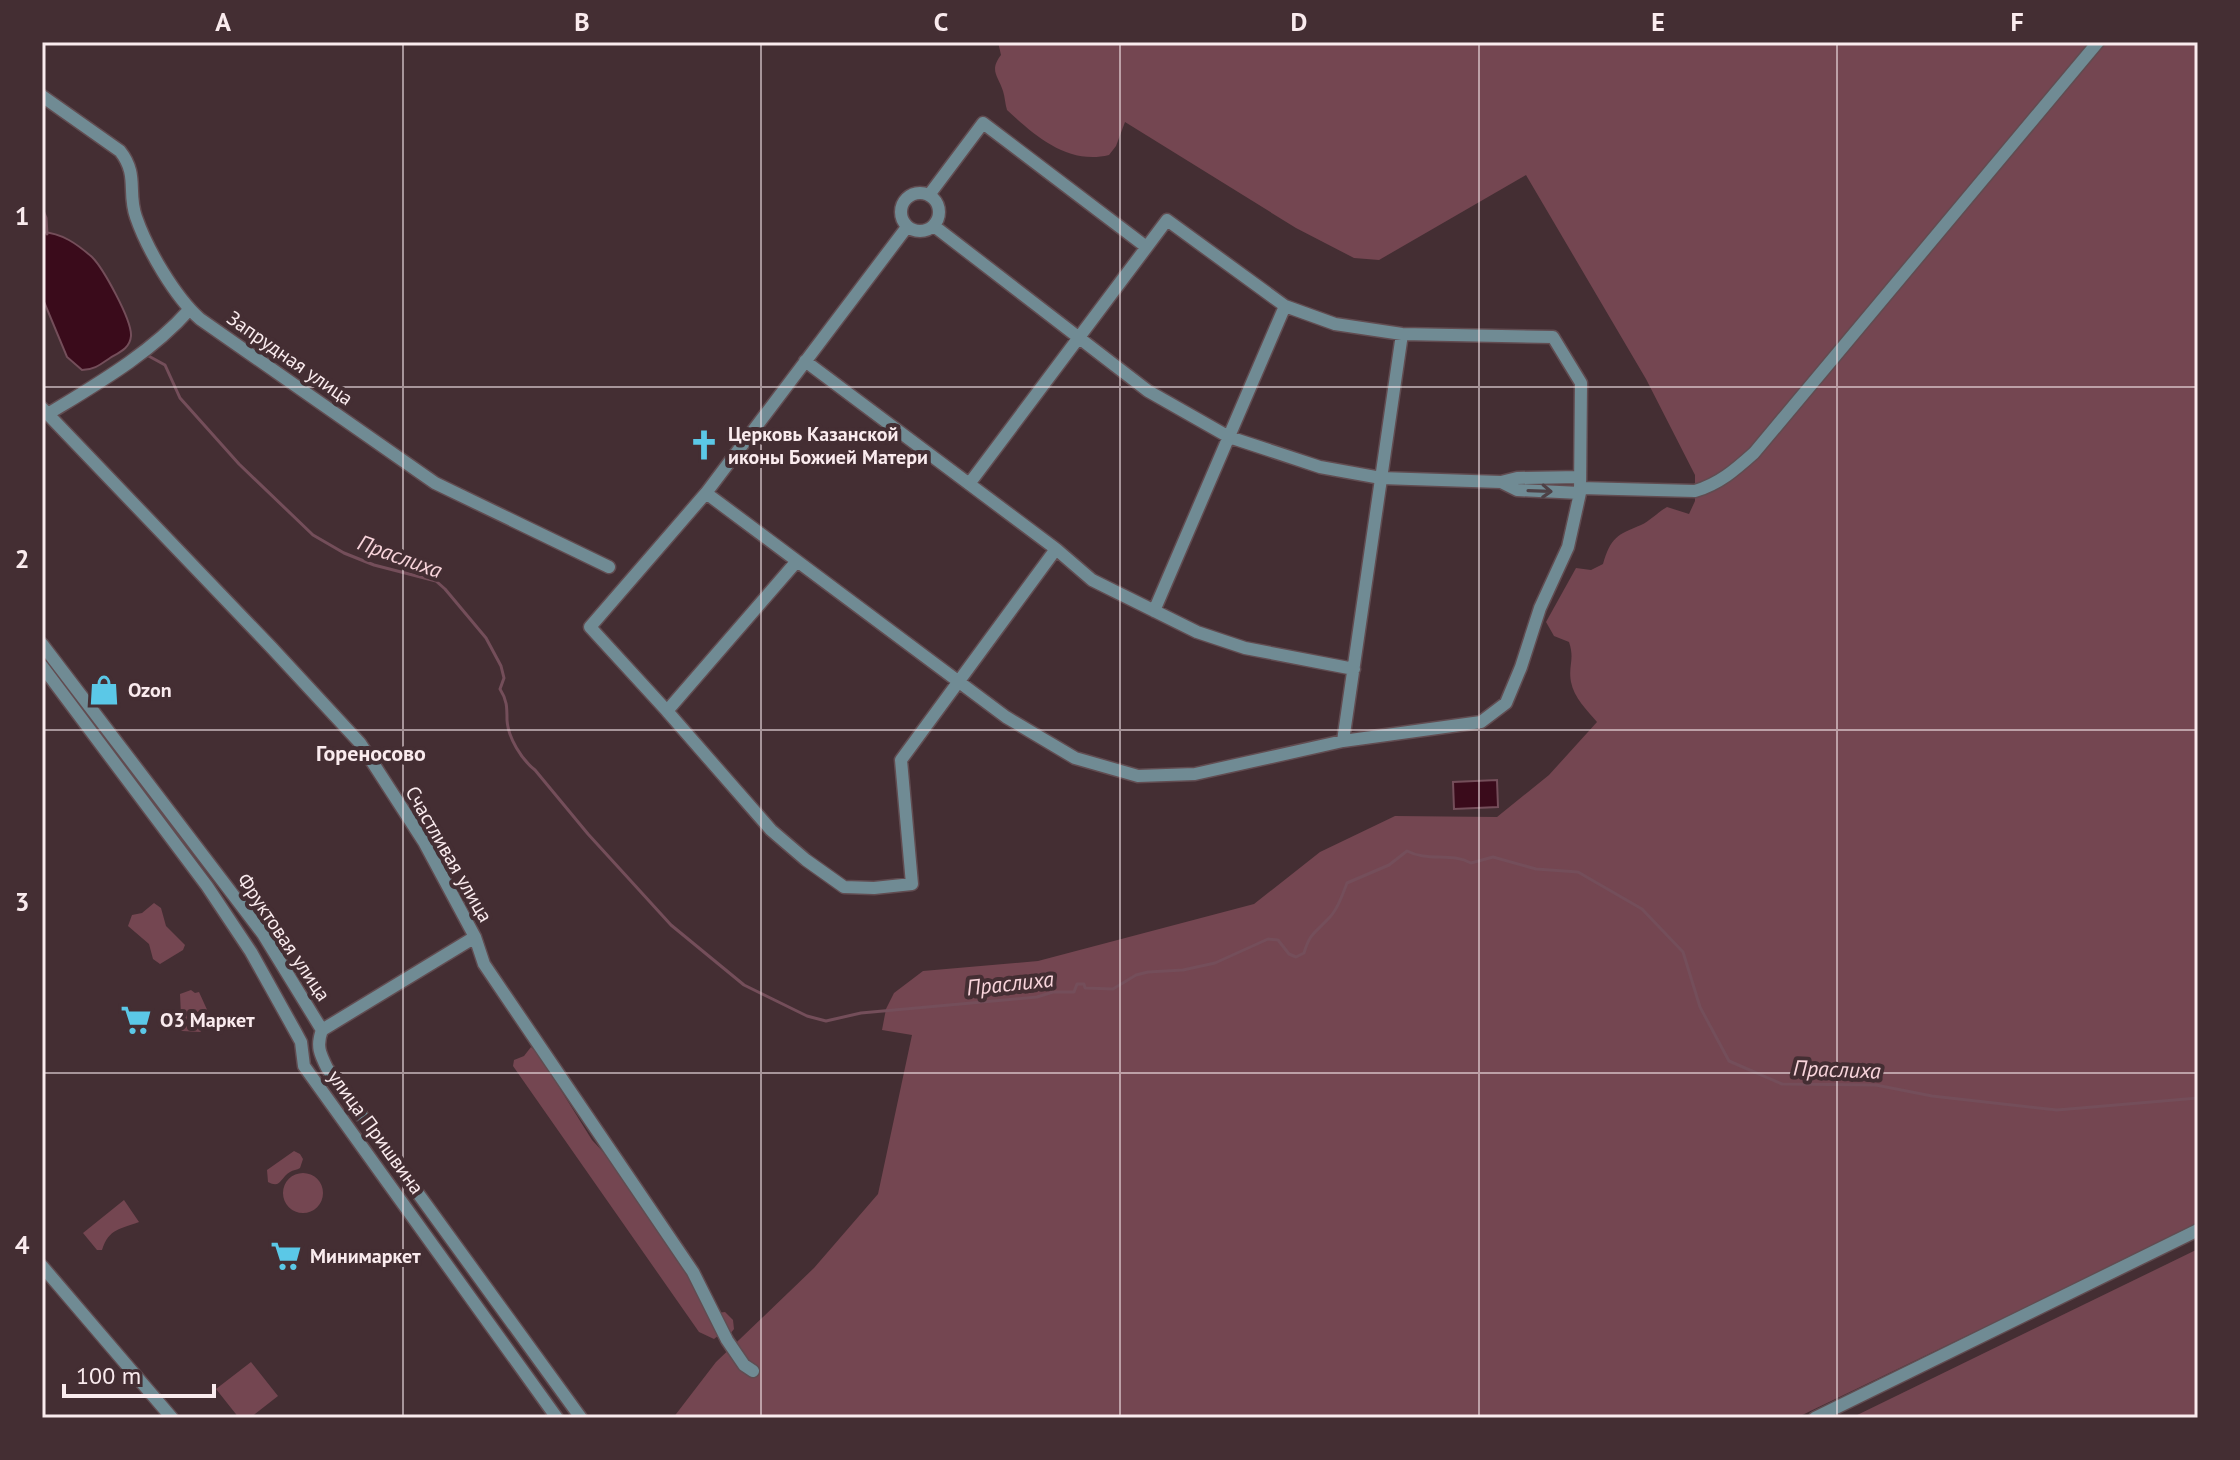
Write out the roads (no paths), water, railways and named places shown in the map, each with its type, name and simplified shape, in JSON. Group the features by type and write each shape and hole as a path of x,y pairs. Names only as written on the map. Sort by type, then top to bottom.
{"street":[{"path":"934,226 1148,391 1229,437 1320,467 1381,478 1501,482 1517,490 1580,486 1695,491 1713,486 1733,473 1754,453 2098,42"},
{"name":"Запрудная улица","path":"42,96 120,151 130,163 134,214 148,244 189,310 435,483 609,567"},
{"path":"929,195 983,123 1145,246"},
{"path":"918,193 929,195 937,204 939,215 934,226 925,231 907,227 901,217 908,197 918,193"},
{"path":"706,493 1006,717 1075,758 1138,776 1195,774 1343,741 1481,722 1506,703 1540,608 1568,547 1580,486 1581,383 1553,337 1402,334 1335,324 1285,306 1167,220 969,484"},
{"path":"907,227 706,493 590,627 771,830 844,887 912,884 901,760 1056,549"},
{"path":"1154,611 1285,306"},
{"path":"45,411 91,388 153,344 189,310"},
{"path":"1343,741 1402,334"},
{"path":"805,361 1056,549 1092,580 1197,632 1245,648 1354,669"},
{"name":"Счастливая улица","path":"45,411 360,743 424,842 475,937 484,964 693,1272 727,1340 744,1365 753,1371"},
{"path":"667,711 797,561"},
{"name":"Фруктовая улица","path":"42,644 263,934 322,1030 319,1050 327,1068 581,1418"},
{"name":"улица Пришвина","path":"42,666 207,886 251,952 301,1042 304,1066 557,1418"},
{"path":"322,1030 475,937"},
{"path":"1815,1418 2198,1230"},
{"path":"44,1273 172,1418"}],"waterway":[{"name":"Праслиха","path":"42,208 47,234"},
{"name":"Праслиха","path":"145,354 165,365 180,398 239,464 313,535 344,553 374,565 436,581 445,589 486,638 501,666 504,678 500,689 506,704 508,727 516,748 525,760 671,925 744,985 807,1016 826,1021 861,1013 1037,997 1053,992 1074,992 1077,984 1084,984 1085,988 1113,989 1136,975 1215,963 1268,939 1278,940 1289,954 1296,957 1304,953 1310,937 1334,912 1347,883 1389,865 1407,851 1471,863 1493,857 1536,869 1578,872 1642,909 1683,952 1700,1007 1729,1061 1782,1084 1876,1085 1932,1096 2057,1110 2198,1098"}],"place":[{"name":"Церковь Казанской иконы Божией Матери","path":"704,445"},
{"name":"Ozon","path":"104,690"},
{"name":"О3 Маркет","path":"136,1020"},
{"name":"Минимаркет","path":"286,1256"}],"district":[{"name":"Гореносово","path":"371,753"}]}
